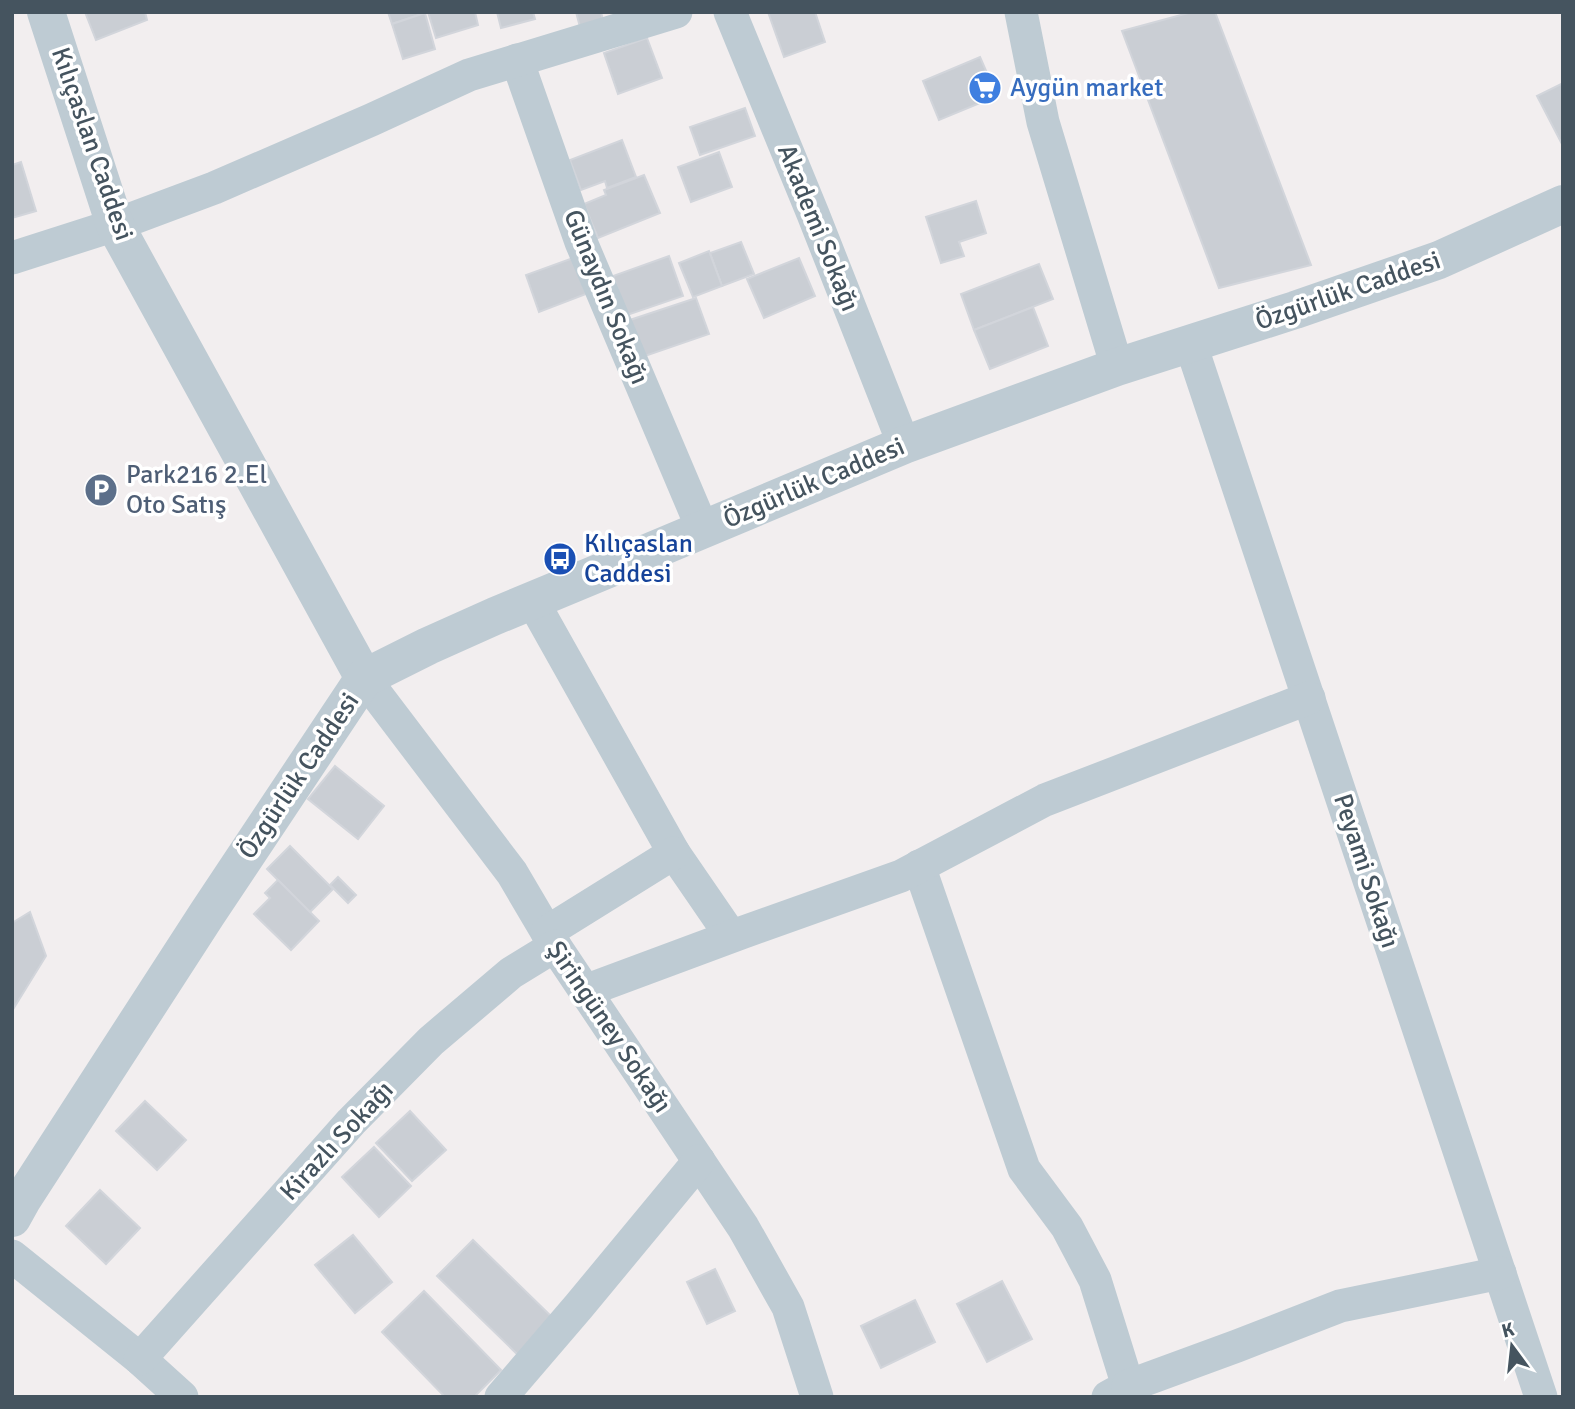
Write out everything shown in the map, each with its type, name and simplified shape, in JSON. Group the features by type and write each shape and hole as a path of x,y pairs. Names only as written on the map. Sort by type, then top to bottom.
{"street":[{"name":"Kılıçaslan Caddesi","path":"46,12 115,225 364,678"},
{"name":"Akademi Sokağı","path":"730,12 904,445"},
{"path":"1021,12 1043,122 1117,367"},
{"path":"12,258 115,225 214,188 470,75 660,14"},
{"name":"Günaydın Sokağı","path":"517,60 581,242 703,530"},
{"name":"Özgürlük Caddesi","path":"12,1218 207,914 364,678 532,600 904,445 1117,367 1191,345 1439,260 1563,204"},
{"name":"Peyami Sokağı","path":"1191,345 1541,1397"},
{"path":"532,600 674,853 731,936"},
{"name":"Şiringüney Sokağı","path":"364,678 512,873 551,939 743,1227 789,1307 817,1397"},
{"path":"585,991 901,876 1045,800 1309,698"},
{"name":"Kirazlı Sokağı","path":"140,1359 351,1122 430,1041 551,939 674,853"},
{"path":"919,866 1024,1169 1067,1227 1095,1280 1118,1391 1340,1306 1500,1273"},
{"path":"501,1397 698,1161"},
{"path":"12,1256 140,1359 182,1397"}],"building":[{"path":"85,12 145,12 147,20 96,40"},
{"path":"388,12 424,12 425,13 392,24"},
{"path":"428,12 475,12 478,25 436,38"},
{"path":"497,12 533,12 535,19 501,28"},
{"path":"576,12 601,12 603,20 580,27"},
{"path":"768,12 815,12 825,42 784,57"},
{"path":"1192,12 1215,12 1311,265 1219,288 1122,31"},
{"path":"425,13 435,49 403,59 392,24"},
{"path":"647,38 662,78 618,94 604,53"},
{"path":"980,57 997,96 939,120 923,81"},
{"path":"1563,83 1563,146 1537,96"},
{"path":"745,108 755,136 700,155 690,127"},
{"path":"622,140 636,177 607,188 605,181 581,190 570,160"},
{"path":"719,152 732,187 691,202 678,167"},
{"path":"21,162 36,211 12,218 12,165"},
{"path":"644,175 660,213 598,238 584,204 606,195 604,190"},
{"path":"976,201 986,233 959,242 964,256 941,263 926,217"},
{"path":"741,242 754,274 722,286 710,253"},
{"path":"709,251 722,286 693,297 679,263"},
{"path":"669,256 683,296 627,315 613,276"},
{"path":"573,258 586,294 539,312 526,275"},
{"path":"799,258 815,296 764,318 747,279"},
{"path":"1039,264 1053,299 974,330 961,294"},
{"path":"696,298 709,334 642,357 630,320"},
{"path":"1033,307 1048,346 990,369 974,330"},
{"path":"335,766 384,806 358,839 308,799"},
{"path":"290,846 333,889 310,912 267,869"},
{"path":"338,877 356,895 348,903 330,885"},
{"path":"278,880 319,921 291,950 254,914 270,898 265,893"},
{"path":"30,912 46,956 12,1011 12,923"},
{"path":"145,1101 186,1140 157,1170 116,1131"},
{"path":"410,1111 446,1150 412,1181 376,1143"},
{"path":"374,1147 411,1186 379,1217 342,1177"},
{"path":"100,1190 140,1228 106,1264 66,1226"},
{"path":"353,1235 392,1282 355,1313 315,1265"},
{"path":"473,1240 554,1319 518,1355 437,1276"},
{"path":"715,1269 735,1311 707,1324 687,1282"},
{"path":"1002,1281 1032,1339 987,1362 957,1304"},
{"path":"424,1291 501,1370 474,1397 445,1397 382,1332"},
{"path":"915,1300 935,1342 881,1368 861,1326"}],"place":[{"name":"Aygün market","path":"985,88"},
{"name":"Park216 2.El Oto Satış","path":"101,490"},
{"name":"Kılıçaslan Caddesi","path":"560,559"}]}
